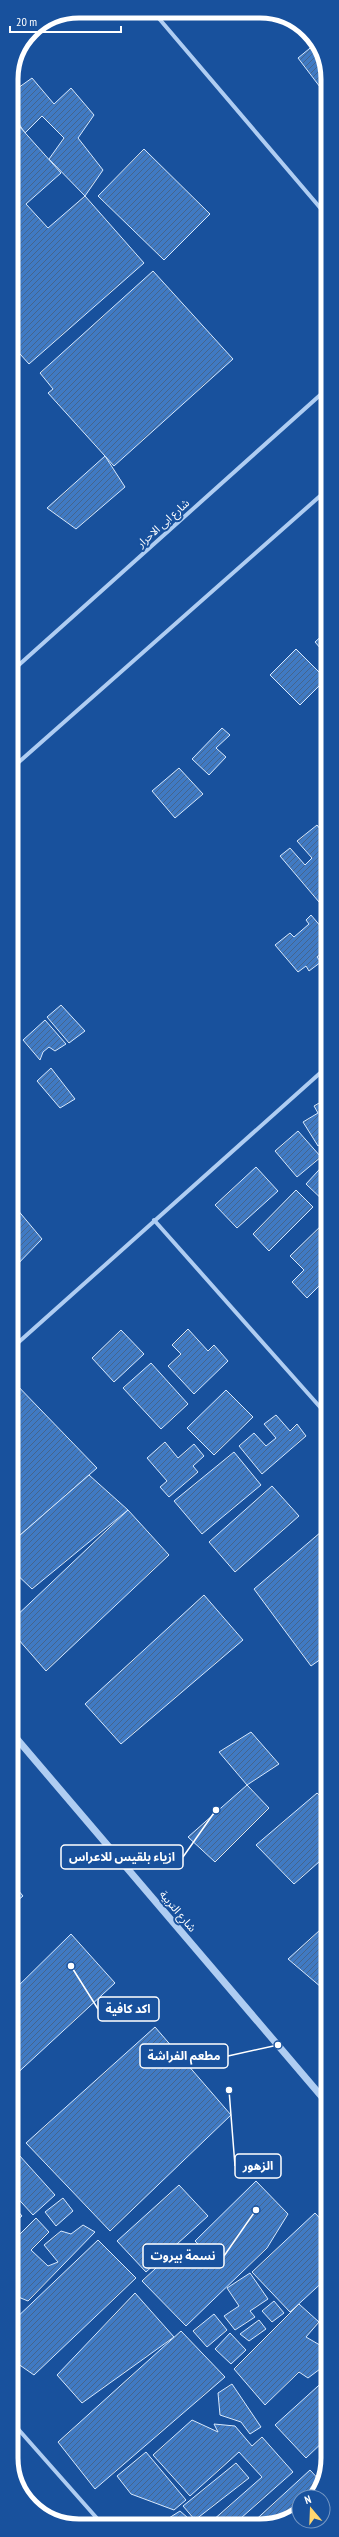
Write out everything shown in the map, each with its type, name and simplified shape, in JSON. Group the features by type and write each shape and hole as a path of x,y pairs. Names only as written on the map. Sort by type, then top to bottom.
{"street":[{"path":"159,18 321,209"},
{"name":"شارع ابی الاحرار","path":"18,666 321,394"},
{"path":"18,763 321,495"},
{"path":"18,1343 321,1072"},
{"path":"154,1220 321,1408"},
{"name":"شارع التربية","path":"18,1740 321,2096"},
{"path":"18,2428 98,2519"}],"building":[{"path":"311,47 318,59 320,67 320,87 298,58"},
{"path":"32,78 54,104 71,88 94,115 78,138 103,170 85,196 49,159 64,138 42,116 25,133 18,122 18,88"},
{"path":"18,125 61,173 26,204 48,228 85,196 144,263 29,364 18,352"},
{"path":"144,149 210,214 164,260 98,196"},
{"path":"153,271 233,359 114,466 48,393 53,389 40,373"},
{"path":"105,456 125,487 76,529 47,508"},
{"path":"321,636 321,649 315,642"},
{"path":"296,649 321,674 321,684 300,705 270,675"},
{"path":"222,728 230,735 216,748 226,757 209,775 192,759"},
{"path":"179,768 203,794 175,818 152,791"},
{"path":"317,825 321,830 321,900 319,902 280,856 290,848 305,865 312,858 297,841"},
{"path":"311,915 321,927 321,954 317,957 321,962 309,971 306,966 298,972 275,945 290,933 294,937 309,924 306,920"},
{"path":"61,1005 85,1031 69,1043 47,1017"},
{"path":"45,1020 66,1044 55,1051 49,1047 43,1052 40,1060 23,1040"},
{"path":"51,1068 75,1099 60,1108 37,1081"},
{"path":"321,1102 321,1144 318,1146 303,1122 318,1113 314,1106"},
{"path":"298,1131 321,1157 297,1177 275,1151"},
{"path":"256,1167 278,1191 237,1228 215,1205"},
{"path":"321,1168 321,1198 306,1184"},
{"path":"296,1190 313,1207 269,1251 253,1234"},
{"path":"18,1210 42,1239 18,1264"},
{"path":"321,1226 321,1284 307,1298 292,1282 304,1270 290,1256"},
{"path":"188,1329 208,1351 214,1345 228,1361 194,1394 168,1366 181,1354 172,1345"},
{"path":"121,1330 144,1354 114,1382 92,1358"},
{"path":"151,1363 188,1404 161,1429 123,1388"},
{"path":"18,1386 97,1468 18,1537"},
{"path":"226,1390 253,1417 214,1455 187,1428"},
{"path":"276,1415 290,1431 297,1424 306,1436 262,1474 239,1446 254,1433 266,1446 276,1438 264,1424"},
{"path":"165,1442 178,1458 194,1444 204,1456 193,1466 198,1472 169,1497 160,1487 167,1481 147,1458"},
{"path":"234,1452 261,1485 202,1534 174,1501"},
{"path":"89,1475 128,1510 32,1589 18,1576 18,1537"},
{"path":"272,1486 299,1516 235,1572 209,1542"},
{"path":"128,1510 169,1555 46,1671 18,1639 18,1614"},
{"path":"321,1532 321,1659 311,1666 254,1589"},
{"path":"204,1595 243,1640 121,1744 85,1704"},
{"path":"251,1732 279,1764 247,1785 219,1752"},
{"path":"247,1785 269,1808 215,1862 188,1837"},
{"path":"317,1793 321,1797 321,1860 294,1884 256,1845"},
{"path":"18,1890 23,1896 18,1900"},
{"path":"320,1930 321,1931 321,1987 288,1959"},
{"path":"71,1934 115,1983 18,2073 18,1986"},
{"path":"155,2027 231,2115 110,2231 26,2143"},
{"path":"19,2155 55,2195 33,2215 18,2199"},
{"path":"256,2181 288,2214 267,2248 186,2326 142,2281 182,2244 196,2258 204,2250 195,2241"},
{"path":"179,2185 208,2216 146,2272 117,2241"},
{"path":"63,2198 73,2211 56,2226 45,2212"},
{"path":"18,2211 22,2216 18,2219"},
{"path":"315,2213 321,2219 321,2283 290,2312 252,2272"},
{"path":"36,2218 49,2232 31,2250 48,2266 58,2262 44,2245 61,2231 71,2234 83,2225 95,2232 28,2301 18,2297 18,2236"},
{"path":"98,2240 136,2278 34,2375 18,2364 18,2316"},
{"path":"250,2273 268,2299 250,2311 255,2317 235,2330 224,2316 239,2306 227,2288"},
{"path":"135,2293 174,2337 82,2403 57,2375"},
{"path":"274,2301 284,2313 272,2322 262,2311"},
{"path":"299,2304 319,2322 306,2337 321,2346 321,2368 308,2378 299,2372 265,2405 234,2369"},
{"path":"214,2314 227,2330 207,2347 193,2331"},
{"path":"259,2320 266,2329 249,2341 240,2334"},
{"path":"181,2331 225,2377 95,2489 58,2442"},
{"path":"230,2333 246,2350 231,2364 215,2349"},
{"path":"321,2383 321,2444 306,2458 275,2425"},
{"path":"232,2384 261,2427 250,2434 241,2422 220,2415 218,2393"},
{"path":"192,2420 218,2432 214,2424 235,2426 252,2446 262,2437 293,2472 240,2519 214,2519 262,2477 239,2452 190,2496 153,2455"},
{"path":"146,2452 186,2500 174,2510 131,2494 117,2476"},
{"path":"236,2463 249,2478 196,2519 194,2519 183,2506"},
{"path":"310,2470 317,2478 312,2489 291,2489 291,2511 276,2517 257,2519"},
{"path":"180,2511 189,2519 167,2519"}],"place":[{"name":"ازياء بلقيس للاعراس","path":"216,1810"},
{"name":"اكد كافية","path":"71,1966"},
{"name":"مطعم الفراشة","path":"278,2045"},
{"name":"الزهور","path":"229,2090"},
{"name":"نسمة بيروت","path":"256,2210"}]}
